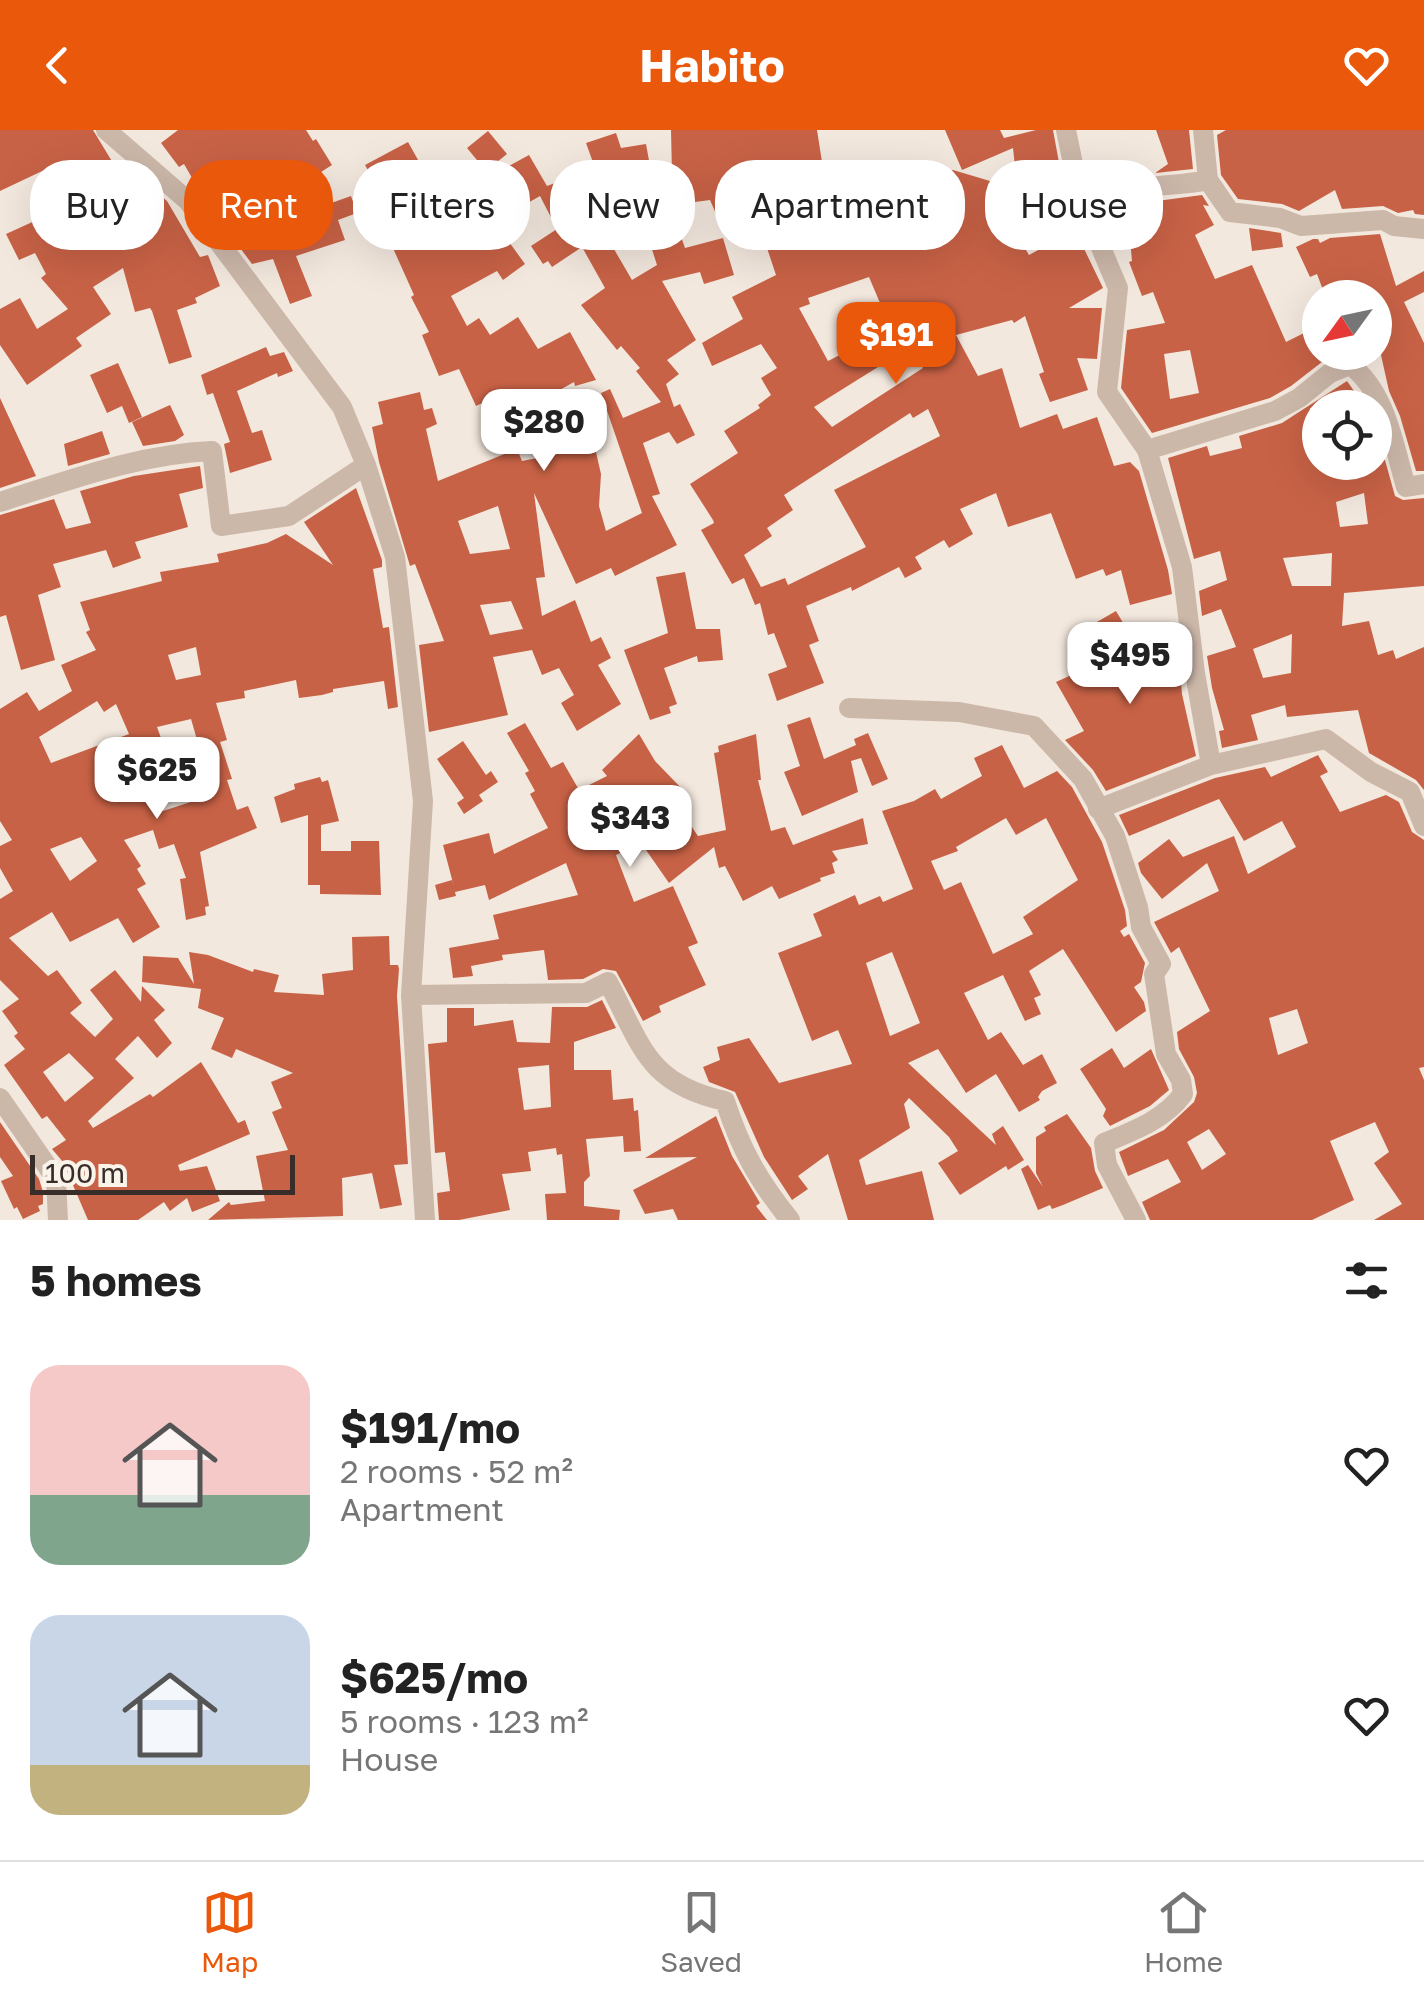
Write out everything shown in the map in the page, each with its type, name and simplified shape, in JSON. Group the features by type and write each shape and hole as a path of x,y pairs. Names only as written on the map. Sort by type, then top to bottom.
{"street":[{"path":"106,130 188,200 342,408 366,465 395,558 424,801 411,994 425,1220"},
{"path":"1066,130 1072,160"},
{"path":"1203,130 1208,180 1230,212 1280,218 1301,226 1383,220 1394,226 1424,229"},
{"path":"1163,187 1208,180"},
{"path":"1102,250 1118,288 1107,392 1147,450 1182,567 1194,673 1211,766"},
{"path":"1147,450 1275,411 1330,373 1350,365 1367,377 1406,487 1424,484"},
{"path":"0,502 129,462 176,452 212,450 221,526 290,516 366,465"},
{"path":"850,708 945,711 1034,726 1082,779 1115,836 1141,926 1161,964 1154,974 1166,1054 1182,1080 1183,1094 1174,1106 1145,1126 1104,1143 1107,1165 1136,1220"},
{"path":"1098,809 1211,766 1326,740 1371,772 1410,792 1424,826"},
{"path":"411,994 586,993 608,982 650,1064 668,1080 694,1094 725,1101 744,1155 758,1180 790,1220"},
{"path":"0,1098 56,1179 58,1220"}],"building":[{"path":"0,130 93,130 111,160 30,160 30,177 0,191"},
{"path":"178,130 306,130 329,160 184,160 179,167 161,143"},
{"path":"671,130 817,130 822,160 715,160 715,211 710,200 695,202 695,160 672,160"},
{"path":"945,130 1000,130 1004,138 1053,130 1059,160 1014,160 1013,148 965,169 965,160 958,160"},
{"path":"1156,130 1189,130 1193,169 1163,172 1168,164"},
{"path":"1226,130 1424,130 1424,215 1413,210 1398,213 1383,206 1342,209 1335,190 1299,211 1282,204 1238,199 1221,175 1217,135"},
{"path":"488,131 507,154 500,160 477,160 467,148"},
{"path":"616,133 621,148 646,144 649,160 592,160 586,143"},
{"path":"408,142 418,160 374,160"},
{"path":"529,155 547,186 550,185 550,215 540,196 530,202 530,160 520,160"},
{"path":"965,174 985,180 985,250 1026,250 1029,255 1038,250 1085,250 1103,288 1069,308 1102,308 1097,359 1077,358 1088,390 1050,402 1025,316 1014,323 1012,320 956,335 978,376 1002,368 1020,428 1057,414 1063,429 1097,417 1114,466 1130,462 1139,471 1172,594 1130,605 1121,570 1106,576 1103,569 1076,579 1051,513 1008,527 996,493 960,509 973,534 949,548 944,540 915,557 922,569 905,578 899,567 852,591 851,587 806,606 819,641 809,645 824,683 777,701 768,674 787,667 774,633 768,635 760,603 755,605 744,578 732,584 701,530 714,523 690,484 738,453 724,431 760,408 758,405 771,395 761,378 777,368 761,344 712,366 702,343 743,319 732,297 776,275 768,250 965,250","holes":["869,277 891,329 828,361 799,308 810,304 808,298","910,347 923,368 832,427 814,407","928,409 940,436 834,490 866,547 788,585 785,578 761,587 744,555 772,536 767,528 793,510 784,495 910,413 913,418"]},
{"path":"1202,195 1214,225 1195,235 1215,279 1252,265 1286,342 1302,334 1302,370 1312,370 1270,398 1152,433 1121,388 1127,330 1165,323 1153,292 1142,296 1129,262 1131,250 1163,250 1163,200","holes":["1190,350 1199,393 1170,399 1164,354"]},
{"path":"351,196 353,214 338,220 345,240 333,244 333,202"},
{"path":"164,198 184,230 184,250 196,250 200,257 208,255 220,286 195,298 197,303 177,310 192,357 169,364 152,311 150,308 135,312 123,268 93,287 111,314 76,338 82,346 27,385 0,345 0,309 20,298 37,329 68,309 41,278 46,274 35,253 19,260 6,234 30,223 30,250 164,250"},
{"path":"1249,228 1281,233 1283,247 1252,251"},
{"path":"550,234 550,250 578,250 552,267 548,261 543,264 531,246"},
{"path":"1380,234 1396,286 1424,271 1424,292 1404,302 1424,343 1424,471 1416,471 1384,370 1392,370 1392,280 1319,280 1317,274 1310,277 1296,247 1313,239 1320,243 1330,238"},
{"path":"715,240 715,250 727,250 734,275 704,284 700,272 662,281 696,340 667,360 679,374 666,384 674,407 680,404 695,435 677,444 669,432 643,443 660,494 652,496 677,545 615,576 611,568 576,584 534,493 545,577 536,578 542,616 575,600 591,642 601,637 611,658 598,665 621,704 577,731 561,703 574,695 559,668 542,675 532,650 493,657 508,715 429,732 419,645 444,641 415,564 410,566 379,462 372,427 383,424 378,402 420,392 424,410 432,408 437,424 426,429 438,481 517,449 522,461 563,453 552,426 587,413 601,474 599,506 606,531 642,513 601,393 610,389 623,418 661,402 636,371 640,368 621,346 617,350 581,305 605,288 584,250 614,250 632,280 657,265 652,250 695,250 695,245","holes":["498,506 510,549 470,554 458,521","511,601 523,629 490,635 480,605"]},
{"path":"242,250 314,250 296,256 312,296 290,304 273,259 252,264"},
{"path":"394,250 515,250 525,264 503,280 497,271 451,296 467,326 479,318 490,335 518,317 538,349 570,332 596,380 575,386 574,382 549,396 556,411 527,425 510,390 476,406 459,369 439,376 422,335 429,332 411,297 414,295"},
{"path":"266,347 270,356 284,352 293,371 278,377 277,373 237,391 252,433 262,430 272,460 230,473 224,444 230,442 213,393 207,395 201,375"},
{"path":"118,363 142,417 129,423 122,406 107,413 90,375"},
{"path":"1347,381 1353,390 1333,390"},
{"path":"0,398 36,476 0,488"},
{"path":"170,405 184,435 175,441 143,446 132,422"},
{"path":"1302,410 1302,480 1391,480 1395,496 1403,500 1424,498 1424,586 1344,593 1342,626 1369,621 1378,655 1393,650 1396,659 1424,647 1424,790 1416,780 1369,753 1358,710 1287,717 1285,705 1251,715 1258,740 1222,748 1219,731 1224,730 1207,656 1236,647 1221,609 1202,616 1199,591 1227,580 1220,551 1194,559 1168,458 1207,446 1210,456 1242,448 1239,436 1282,423","holes":["1364,493 1368,524 1340,527 1336,502","1332,553 1331,586 1292,586 1283,558","1292,634 1291,673 1263,678 1253,649"]},
{"path":"102,431 110,454 68,466 64,444"},
{"path":"200,466 203,488 179,494 188,527 135,542 141,558 113,568 106,550 53,564 61,587 38,595 55,660 21,670 6,615 0,617 0,515 54,499 66,529 91,523 80,491 134,476"},
{"path":"356,488 382,560 382,567 373,569 383,628 389,627 398,707 388,709 384,681 299,698 296,680 244,691 245,698 216,703 227,740 220,742 232,779 227,780 237,810 248,806 257,828 200,852 209,906 205,907 206,915 186,920 180,879 186,878 174,844 159,849 153,830 124,840 141,866 137,869 146,884 137,889 160,927 133,943 118,918 70,942 52,912 9,938 48,976 57,970 82,1003 70,1013 95,1037 113,1019 90,990 115,970 141,1002 142,986 165,1010 154,1020 172,1043 157,1058 138,1036 115,1059 134,1078 88,1121 93,1128 150,1094 153,1097 201,1062 238,1123 245,1120 250,1134 178,1165 180,1171 207,1166 220,1201 192,1212 187,1198 170,1211 164,1202 138,1220 88,1220 63,1162 52,1149 66,1140 47,1116 42,1119 4,1065 25,1049 2,1011 19,999 0,980 0,899 13,891 0,868 0,846 12,840 0,821 0,709 27,692 39,711 72,691 61,665 96,650 86,632 90,630 80,602 162,581 160,572 219,562 217,554 267,543 286,534 333,565 304,522","holes":["196,647 201,675 176,680 168,655","97,701 104,712 116,704 129,734 51,763 39,737","191,719 200,750 169,760 157,727","195,771 203,798 163,811 152,783","81,837 97,861 70,881 50,849","69,1053 94,1078 65,1102 43,1072"]},
{"path":"685,572 696,629 720,629 723,660 698,662 697,656 664,668 677,704 669,707 671,713 650,720 624,650 668,633 656,577"},
{"path":"1116,611 1135,643 1168,630 1179,659 1182,694 1196,756 1106,791 1093,770 1065,740 1084,731 1056,682 1109,658 1090,626"},
{"path":"810,717 824,759 856,745 854,739 868,733 888,779 872,786 861,758 851,761 858,792 802,816 784,772 800,766 787,725"},
{"path":"525,723 551,768 563,762 579,790 607,776 602,770 639,734 655,761 687,794 676,804 698,836 726,830 714,753 719,752 718,746 756,734 758,780 771,831 785,827 793,845 863,818 868,844 832,851 838,860 832,863 835,873 820,878 821,881 779,899 772,886 743,901 725,866 719,868 714,847 669,883 646,850 667,836 625,790 608,806 628,849 616,855 634,902 673,886 698,943 688,947 706,985 659,1006 661,1012 643,1021 616,971 603,969 583,979 548,980 544,950 502,955 503,960 471,966 473,976 453,978 449,948 499,939 493,915 578,895 566,863 489,900 485,885 439,900 435,885 452,880 454,887 443,845 489,833 494,854 548,828 530,794 535,791 525,773 529,771 507,733"},
{"path":"463,741 486,775 491,771 498,782 479,795 483,801 464,814 457,803 464,798 437,759"},
{"path":"1002,745 1024,788 1057,771 1072,787 1102,842 1125,910 1127,926 1120,931 1124,937 1129,934 1145,963 1141,982 1134,987 1146,1011 1116,1032 1063,949 1029,971 1041,995 1034,998 1041,1014 1025,1021 1003,975 964,993 988,1040 1001,1032 1023,1065 1042,1054 1057,1083 1042,1091 1040,1100 1019,1112 996,1074 966,1093 938,1049 908,1063 996,1145 992,1134 1003,1126 1024,1160 1008,1170 1006,1166 960,1195 938,1163 958,1151 909,1098 904,1104 910,1128 859,1160 866,1185 922,1171 934,1220 848,1220 828,1154 798,1176 808,1189 792,1200 764,1157 735,1092 709,1082 703,1067 720,1060 717,1047 749,1038 779,1083 852,1064 838,1030 812,1041 778,953 822,936 813,914 855,895 859,905 880,896 883,902 913,889 882,811 914,801 935,789 941,799 982,776 974,758","holes":["1006,818 1016,835 1046,818 1078,880 1023,917 1033,934 993,954 961,882 944,890 931,861 958,851 956,847","892,952 920,1023 890,1036 866,963"]},
{"path":"1318,755 1328,772 1320,776 1340,812 1386,795 1399,802 1412,832 1424,840 1424,1067 1419,1068 1424,1080 1424,1220 1374,1220 1402,1204 1374,1163 1389,1152 1375,1122 1330,1141 1354,1200 1312,1220 1150,1220 1142,1202 1181,1182 1168,1159 1128,1176 1119,1152 1164,1130 1194,1102 1194,1077 1179,1049 1177,1032 1210,1011 1179,947 1171,953 1154,922 1219,891 1207,863 1162,899 1141,873 1138,863 1169,839 1183,857 1234,836 1248,874 1296,847 1282,821 1244,841 1219,799 1129,836 1119,815 1215,778 1265,767 1271,777","holes":["1297,1009 1308,1043 1278,1055 1269,1018","1209,1129 1226,1154 1202,1170 1187,1142"]},
{"path":"320,777 322,782 328,780 339,821 321,825 321,851 351,851 351,841 379,841 381,895 320,894 320,885 308,885 308,815 281,823 274,797 295,789 294,784"},
{"path":"389,936 390,965 398,965 399,969 397,996 408,1164 394,1165 402,1205 380,1209 372,1173 342,1178 343,1216 208,1220 229,1202 231,1205 265,1201 256,1156 288,1150 272,1112 282,1108 271,1082 293,1073 236,1049 232,1058 211,1049 224,1018 198,1008 201,989 142,982 143,956 178,958 194,984 189,952 253,972 254,969 279,975 274,992 324,995 322,974 353,970 352,937"},
{"path":"602,1000 616,1028 574,1042 574,1070 611,1070 613,1100 633,1098 634,1111 638,1110 641,1151 624,1152 623,1136 586,1139 590,1176 584,1182 584,1206 620,1210 619,1220 547,1220 545,1194 566,1193 562,1154 557,1155 556,1148 528,1152 531,1171 502,1174 510,1210 439,1220 437,1193 450,1191 445,1152 435,1153 428,1044 447,1042 447,1008 474,1008 474,1026 513,1020 517,1042 550,1043 552,1007 587,1007","holes":["549,1065 551,1107 524,1110 518,1068"]},
{"path":"1112,1048 1124,1068 1151,1049 1169,1090 1150,1106 1110,1126 1103,1116 1106,1109 1080,1069"},
{"path":"1067,1114 1091,1148 1103,1188 1052,1209 1050,1205 1038,1210 1021,1169 1028,1165 1043,1187 1036,1173 1036,1137 1046,1131 1044,1127"},
{"path":"716,1116 732,1156 760,1203 756,1206 767,1220 678,1220 673,1209 645,1214 633,1190 697,1157 645,1158"},
{"path":"0,1122 39,1179 43,1192 40,1211 23,1219 1,1181 13,1176 0,1157"}]}
